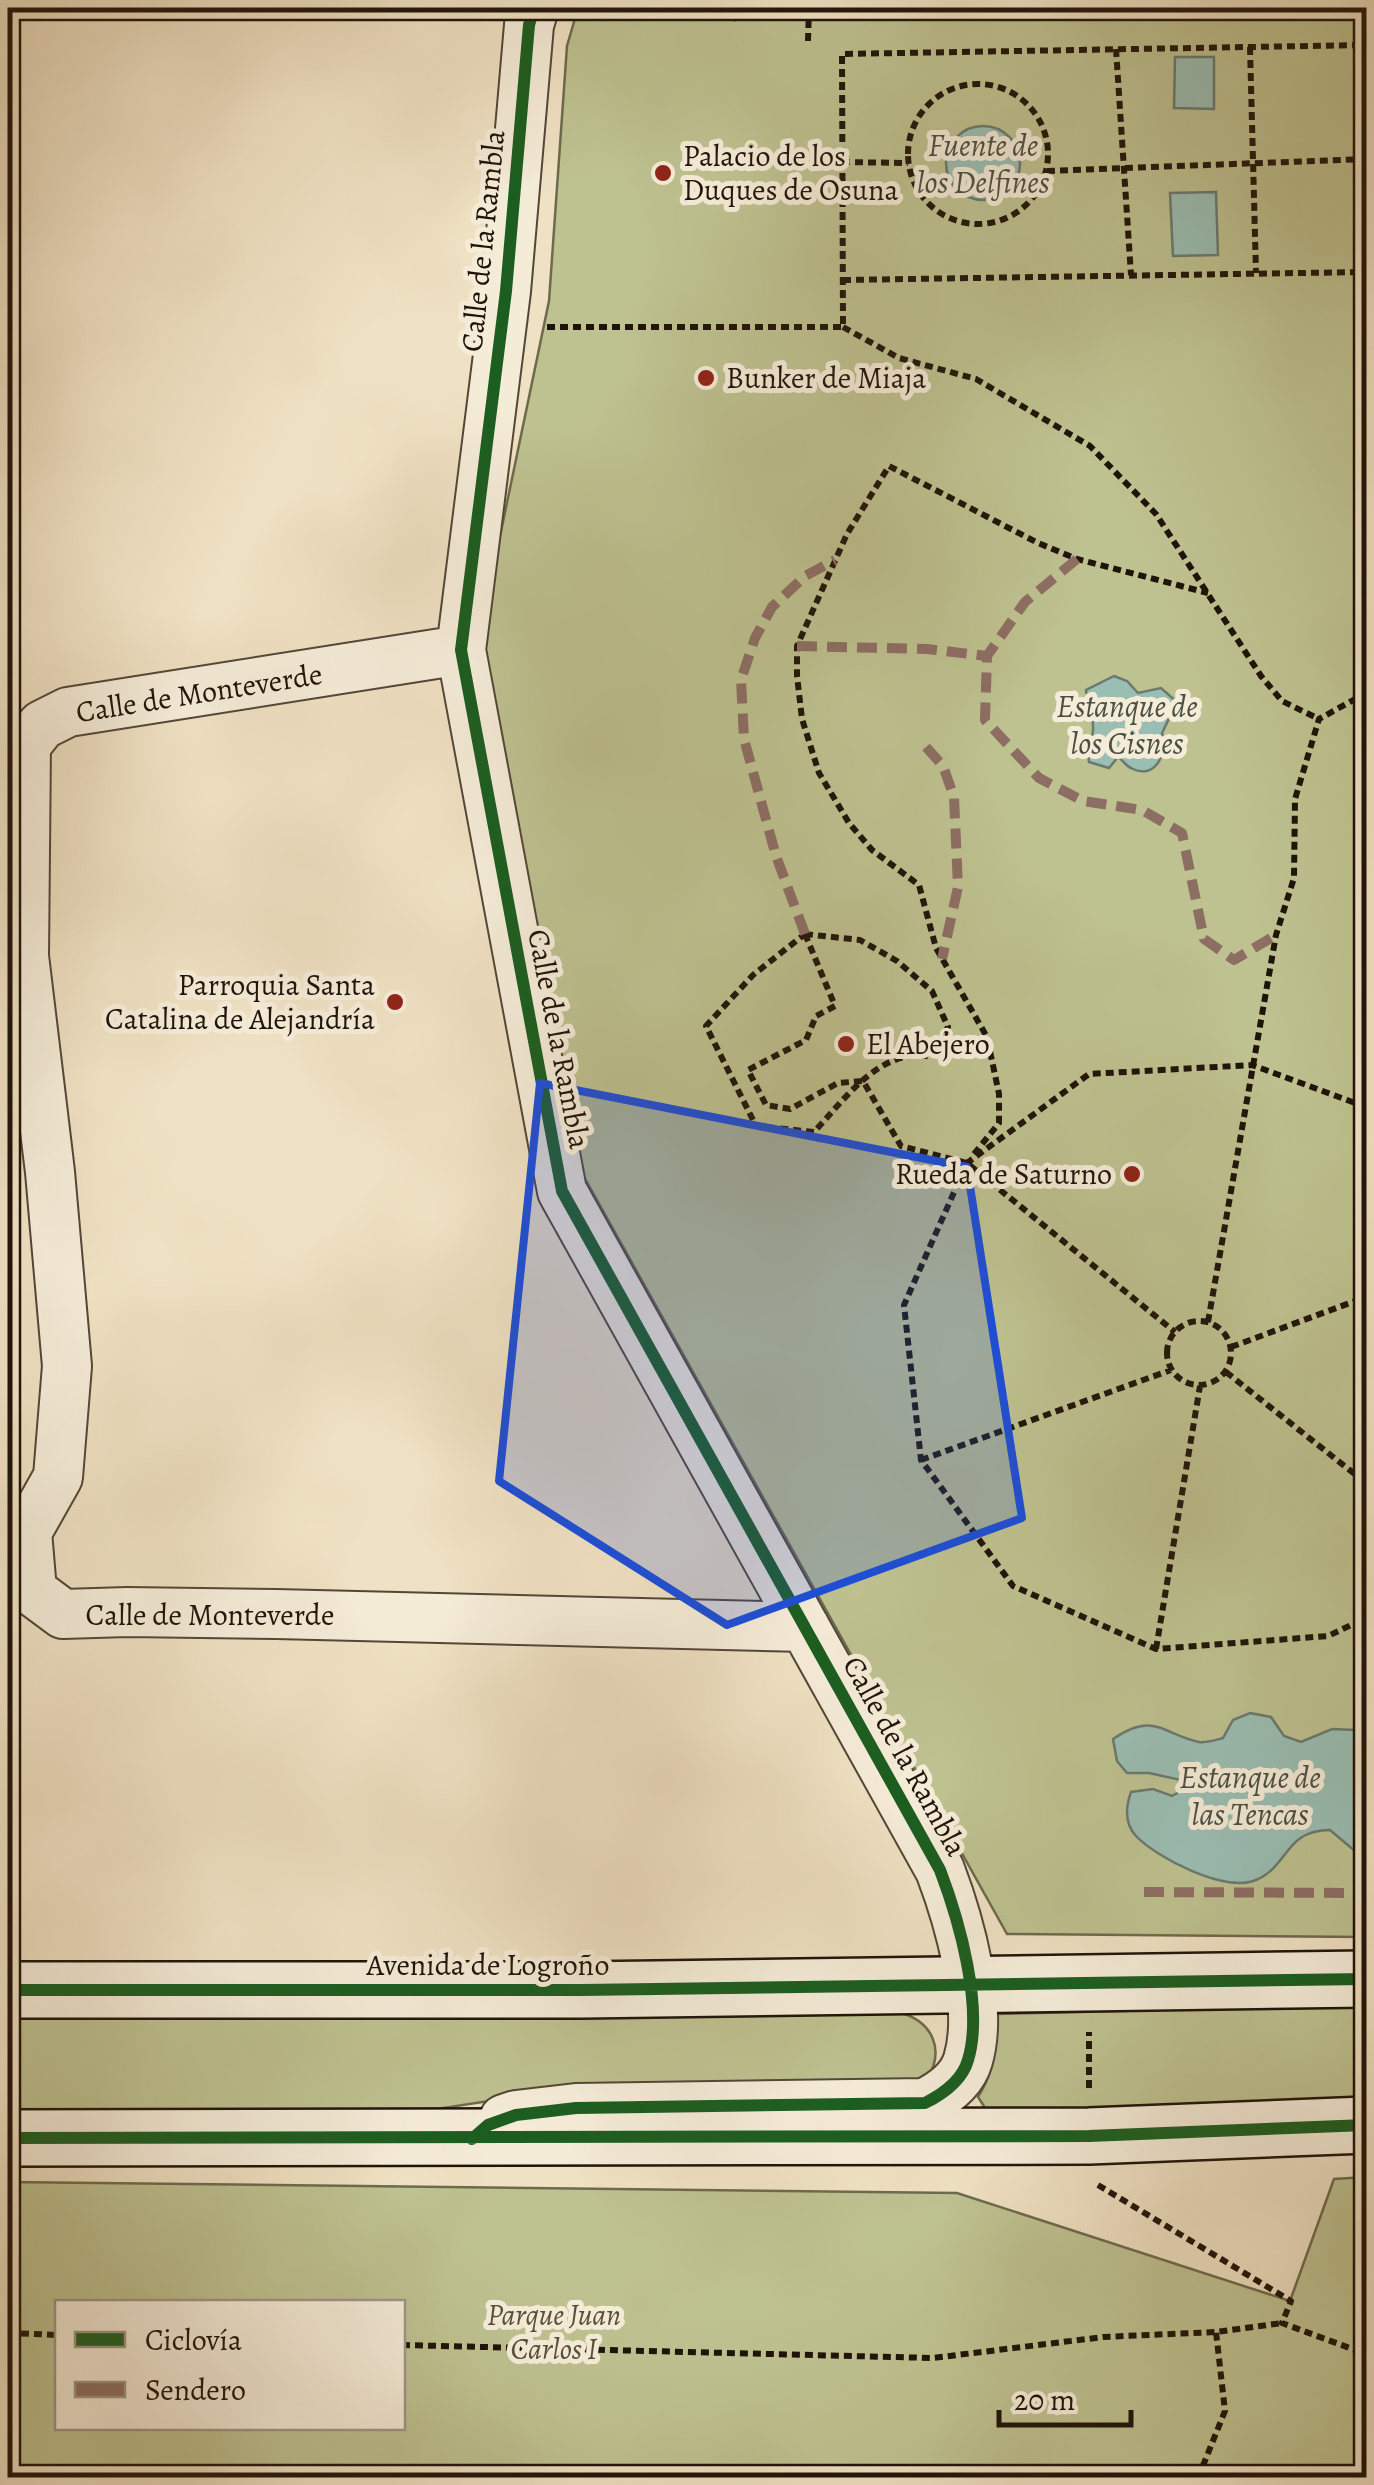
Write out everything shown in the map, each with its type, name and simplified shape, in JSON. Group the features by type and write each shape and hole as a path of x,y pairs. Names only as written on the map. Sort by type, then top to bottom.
{"main road":[{"name":"Avenida de Logroño","path":"8,1990 969,1987 1366,1979"},
{"path":"8,2138 1089,2136 1366,2125"}],"street":[{"name":"Calle de la Rambla","path":"534,8 529,25 506,291 461,650 562,1191 940,1870 956,1911 969,1987"},
{"name":"Calle de Monteverde","path":"461,650 68,712 42,725 26,746 24,956 50,1172 67,1366 58,1477 27,1532 32,1591 63,1614 146,1612 805,1627"},
{"path":"472,2139 488,2125 516,2115 576,2108 925,2103 944,2094 968,2062 973,2018 969,1987"}],"path":[{"path":"728,8 737,20"},
{"path":"808,41 810,8"},
{"path":"843,327 842,54 1366,45"},
{"path":"1250,47 1256,274"},
{"path":"1116,49 1131,275"},
{"path":"982,84 1014,93 1031,108 1044,127 1049,148 1047,170 1039,190 1007,219 986,224 964,222 936,209 915,184 908,163 912,130 930,102 949,90 982,84"},
{"path":"1047,170 1253,166 1366,159"},
{"path":"842,162 908,163"},
{"path":"842,280 1366,272"},
{"path":"544,328 843,327 899,358 976,379 1090,446 1156,514 1261,676 1282,701 1319,720"},
{"path":"1208,593 1064,553 889,466 847,534 796,646 802,719 819,772 849,823 872,850 920,886 936,948 987,1037 1000,1094 999,1123 967,1163 904,1305 921,1460 1013,1586 1156,1649 1328,1636 1366,1618"},
{"path":"1208,1322 1276,935 1294,878 1294,799 1319,720 1366,693"},
{"path":"805,934 836,1006 816,1016 806,1040 748,1070 766,1105 790,1109 838,1084 863,1081"},
{"path":"805,934 860,940 897,961 932,991 948,1027 931,1057 919,1054 881,1064 814,1132 756,1126 706,1026 753,975 805,934"},
{"path":"967,1163 1089,1074 1252,1065 1366,1107"},
{"path":"863,1081 901,1146 967,1163 1175,1332"},
{"path":"1230,1347 1366,1296"},
{"path":"1190,1322 1208,1322 1222,1331 1230,1347 1226,1372 1219,1380 1200,1386 1184,1382 1171,1370 1166,1350 1175,1332 1190,1322"},
{"path":"921,1460 1171,1370"},
{"path":"1226,1372 1366,1484"},
{"path":"1156,1649 1200,1386"},
{"path":"1089,2026 1089,2088"},
{"path":"1090,2180 1290,2301 1282,2323"},
{"path":"405,2345 933,2358 1103,2337 1216,2332 1282,2323 1366,2354"},
{"path":"1198,2478 1225,2411 1216,2332"},
{"path":"8,2333 55,2335"}],"highlighted area":[{"path":"540,1083 967,1167 1022,1518 727,1625 499,1481"}],"green space":[{"path":"578,8 1366,8 1366,1937 1007,1934 569,1150 474,661 549,301 567,46"},
{"path":"1366,2005 1366,2100 987,2111 978,2097 993,2057 996,2014"},
{"path":"8,2010 898,2012 928,2030 935,2058 926,2081 554,2091 411,2113 8,2112"},
{"name":"Parque Juan Carlos I","path":"1366,2177 1366,2477 8,2477 8,2182 957,2193 1290,2301 1334,2179"}],"water":[{"path":"1175,57 1214,57 1214,109 1174,108"},
{"name":"Fuente de los Delfines","path":"983,126 1009,137 1020,163 1009,189 983,200 957,189 946,163 957,137"},
{"path":"1216,192 1218,255 1173,256 1170,193"},
{"name":"Estanque de los Cisnes","path":"1114,676 1127,681 1138,693 1161,688 1177,702 1162,733 1161,756 1147,771 1131,768 1118,757 1109,768 1089,762 1093,726 1086,690"},
{"name":"Estanque de las Tencas","path":"1250,1713 1271,1717 1284,1736 1301,1742 1332,1729 1355,1730 1366,1742 1359,1782 1366,1784 1366,1855 1356,1852 1330,1830 1315,1832 1296,1842 1267,1874 1243,1883 1227,1882 1175,1863 1136,1836 1127,1814 1131,1792 1153,1789 1172,1796 1186,1788 1181,1780 1127,1773 1117,1761 1113,1739 1148,1726 1199,1742 1211,1741 1223,1738 1233,1720"}],"marked path":[{"path":"1077,559 1025,602 987,656 985,720 1039,778 1083,801 1142,810 1182,833 1204,939 1234,960 1276,935"},
{"path":"805,934 776,856 744,739 741,680 755,638 772,607 805,576 835,560"},
{"path":"797,646 927,649 987,656"},
{"path":"926,747 943,766 954,797 958,887 942,959"},
{"path":"1144,1892 1366,1893"}],"cycle path":[{"path":"472,2139 488,2125 516,2115 576,2108 925,2103 951,2086 965,2068 973,2015 967,1964 940,1870 562,1191 461,650 506,291 529,25 534,8"},
{"path":"8,1990 582,1990 1366,1979"},
{"path":"8,2138 1089,2136 1366,2125"}],"place":[{"name":"Palacio de los Duques de Osuna","path":"663,173"},
{"name":"Bunker de Miaja","path":"706,378"},
{"name":"Parroquia Santa Catalina de Alejandría","path":"395,1002"},
{"name":"El Abejero","path":"846,1044"},
{"name":"Rueda de Saturno","path":"1132,1174"}]}
